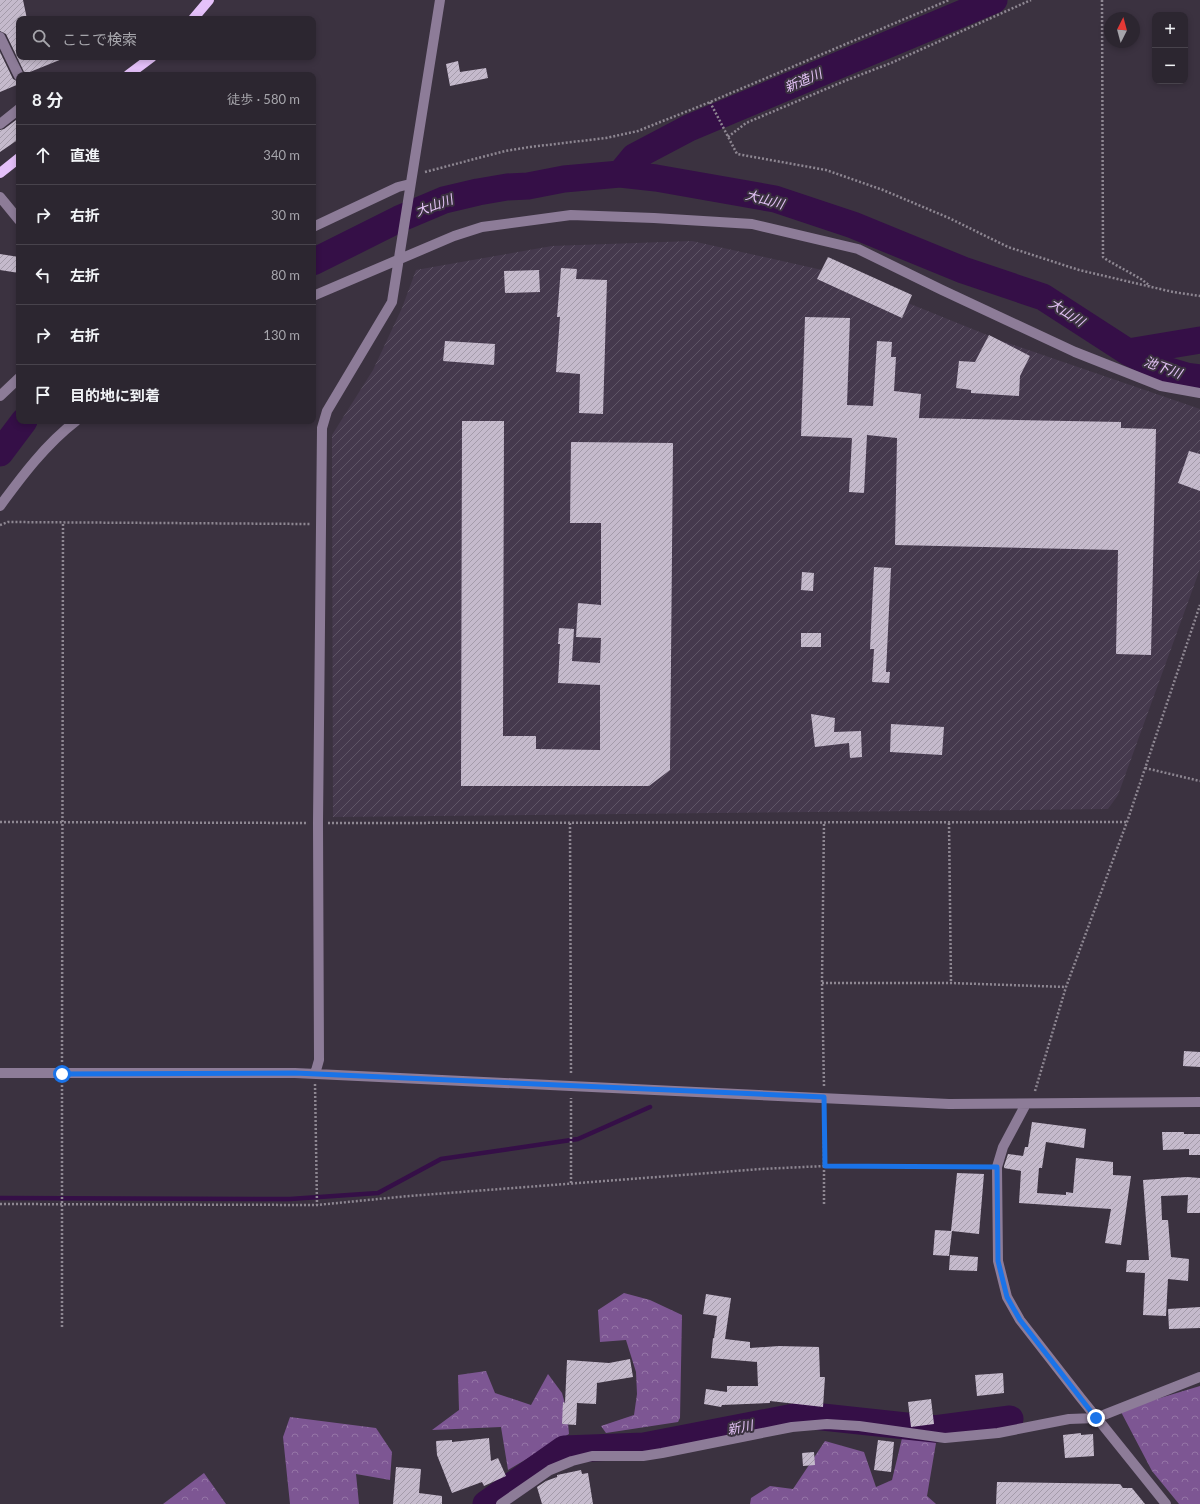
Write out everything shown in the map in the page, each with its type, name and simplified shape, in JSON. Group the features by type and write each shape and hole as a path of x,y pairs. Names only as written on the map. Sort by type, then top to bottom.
{"main road":[{"path":"195,16 209,0"},
{"path":"132,72 148,60"},
{"path":"0,173 16,160"}],"street":[{"path":"315,1074 319,1060 318,823 322,428 327,411 392,302 440,0"},
{"path":"0,37 17,72"},
{"path":"0,124 16,111"},
{"path":"316,226 411,180"},
{"path":"0,197 16,216"},
{"path":"316,295 454,236 482,227 571,215 752,224 858,249 1075,352 1161,386 1200,393"},
{"path":"0,396 16,381"},
{"path":"0,506 42,452 72,424"},
{"path":"0,1073 295,1073 949,1104 1200,1102"},
{"path":"1026,1104 1003,1146 997,1167 998,1261 1007,1297 1020,1320 1096,1418 1166,1504"},
{"path":"501,1504 550,1470 572,1461 592,1456 643,1456 792,1427 820,1425 859,1426 945,1438 998,1433 1069,1419 1096,1418 1200,1377"}],"path":[{"path":"411,180 505,151 606,138 638,131 710,102 949,0"},
{"path":"728,137 746,123 891,63 1031,0"},
{"path":"1102,0 1104,257 1141,278 1150,287"},
{"path":"710,102 737,154 826,170 884,190 949,218 1008,247 1079,270 1173,292 1200,296"},
{"path":"0,525 8,522 321,524"},
{"path":"62,1329 63,522"},
{"path":"1026,1104 1035,1092 1066,987 1127,822 1200,605"},
{"path":"1145,768 1200,781"},
{"path":"0,822 1127,822"},
{"path":"570,822 571,1183"},
{"path":"824,823 822,983 825,1166 824,1204"},
{"path":"949,823 951,983"},
{"path":"822,983 951,983 1066,987"},
{"path":"315,1074 317,1205"},
{"path":"0,1204 317,1205 409,1196 761,1169 825,1166 997,1167"}],"shaded area":[{"path":"692,241 831,272 1002,341 1200,409 1200,569 1118,795 1108,809 333,817 332,435 373,370 402,308 416,270 552,246"}],"green space":[{"path":"624,1293 650,1300 682,1315 680,1418 678,1422 606,1433 601,1426 634,1415 637,1394 636,1372 626,1340 600,1342 598,1310"},
{"path":"486,1371 495,1393 531,1405 548,1374 562,1393 567,1411 569,1434 508,1470 501,1427 432,1430 459,1410 458,1375"},
{"path":"1200,1386 1200,1504 1179,1504 1152,1471 1120,1410"},
{"path":"290,1417 376,1428 392,1452 390,1480 356,1474 359,1504 290,1504 283,1437"},
{"path":"903,1434 936,1443 927,1496 936,1504 750,1504 751,1498 770,1486 793,1489 825,1441 864,1452 876,1487 892,1480"},
{"path":"204,1473 226,1504 163,1504"}],"building":[{"path":"0,0 23,0 26,16 16,16 16,55 6,34 0,31"},
{"path":"0,52 13,79 16,80 16,85 0,92"},
{"path":"18,60 60,60 30,72 24,72"},
{"path":"458,61 460,72 486,68 488,78 450,86 446,64"},
{"path":"16,120 16,141 0,152 0,130 4,129"},
{"path":"0,254 16,257 16,273 0,270"},
{"path":"828,257 912,295 902,318 817,279"},
{"path":"561,268 577,269 576,279 607,280 603,414 579,413 580,374 556,372 560,317 557,317"},
{"path":"539,270 540,292 505,293 504,271"},
{"path":"805,317 850,318 847,405 873,406 877,341 892,342 891,357 896,357 894,391 921,394 919,418 1121,422 1121,428 1156,429 1151,655 1116,654 1118,550 895,545 897,438 867,435 864,493 849,492 852,438 801,436"},
{"path":"989,335 1030,356 1020,376 1019,396 971,393 971,390 956,388 959,361 975,362"},
{"path":"445,341 495,344 494,365 443,361"},
{"path":"462,421 504,421 503,736 536,736 536,749 600,750 600,685 558,683 560,644 558,644 559,628 574,629 572,661 600,663 601,638 576,637 578,603 601,605 601,523 570,523 571,442 673,443 670,770 649,786 461,786"},
{"path":"1189,451 1200,454 1200,491 1178,483"},
{"path":"874,567 891,568 886,672 890,672 889,683 872,682 874,649 870,649"},
{"path":"802,572 814,573 813,591 801,590"},
{"path":"801,633 821,633 821,647 801,647"},
{"path":"811,714 835,718 834,732 861,731 862,757 850,758 849,743 815,747"},
{"path":"891,724 944,727 942,755 890,752"},
{"path":"1184,1051 1200,1052 1200,1067 1183,1066"},
{"path":"1032,1122 1086,1129 1084,1148 1046,1142 1042,1168 1039,1168 1037,1193 1066,1195 1066,1192 1073,1193 1076,1158 1113,1162 1113,1175 1131,1176 1121,1245 1105,1243 1111,1209 1019,1203 1021,1171 1004,1168 1004,1166 1008,1154 1023,1156 1025,1147 1028,1147"},
{"path":"1162,1132 1200,1134 1200,1155 1189,1155 1189,1149 1163,1150"},
{"path":"957,1173 984,1174 979,1234 952,1231 949,1256 933,1255 935,1230 951,1231"},
{"path":"1187,1177 1200,1178 1200,1213 1187,1213 1188,1195 1161,1196 1162,1220 1168,1220 1171,1257 1189,1259 1188,1281 1168,1279 1166,1316 1143,1315 1145,1273 1126,1272 1127,1260 1149,1260 1143,1180"},
{"path":"950,1255 978,1257 977,1271 949,1270"},
{"path":"706,1294 731,1298 725,1339 750,1342 750,1348 779,1346 819,1347 820,1377 825,1377 823,1407 770,1401 770,1403 722,1405 721,1407 704,1404 706,1389 727,1392 727,1386 758,1386 757,1362 711,1358 717,1316 703,1314"},
{"path":"1200,1307 1200,1328 1169,1329 1168,1309"},
{"path":"630,1359 633,1377 597,1383 596,1404 577,1403 576,1425 562,1424 563,1402 565,1403 567,1360 609,1363"},
{"path":"1003,1373 1004,1393 977,1396 975,1375"},
{"path":"931,1399 934,1424 911,1427 908,1402"},
{"path":"1081,1433 1081,1435 1093,1434 1094,1456 1065,1458 1063,1435"},
{"path":"489,1438 491,1461 498,1458 506,1476 484,1486 482,1482 452,1493 437,1455 436,1441 452,1440 452,1442"},
{"path":"878,1440 894,1442 891,1472 874,1470"},
{"path":"814,1452 815,1465 803,1466 802,1453"},
{"path":"396,1467 421,1469 419,1493 442,1496 442,1504 393,1504"},
{"path":"581,1470 582,1474 588,1473 593,1504 542,1504 537,1487 546,1481 557,1477 557,1475"},
{"path":"997,1482 1120,1484 1123,1488 1132,1488 1145,1504 996,1504"}],"waterway":[{"name":"新造川","path":"620,174 634,157 689,128 994,0"},
{"name":"大山川","path":"316,260 399,219 444,200 478,192 507,187 528,186 564,179 620,174 656,178 775,199 853,225 963,270 1043,297 1128,352 1166,370 1186,376 1200,378"},
{"name":"大山川","path":"1128,352 1200,340"},
{"name":"大山川","path":"0,453 22,424"},
{"path":"0,1198 290,1199 378,1193 441,1159 578,1139 650,1107"},
{"name":"新川","path":"486,1504 564,1449 644,1446 804,1415 934,1429 1010,1419"}],"route":[{"path":"62,1074 295,1073 824,1097 825,1166 997,1167 998,1261 1007,1297 1020,1320 1096,1418"}],"water label":[{"name":"池下川","path":"1163,367"}]}
